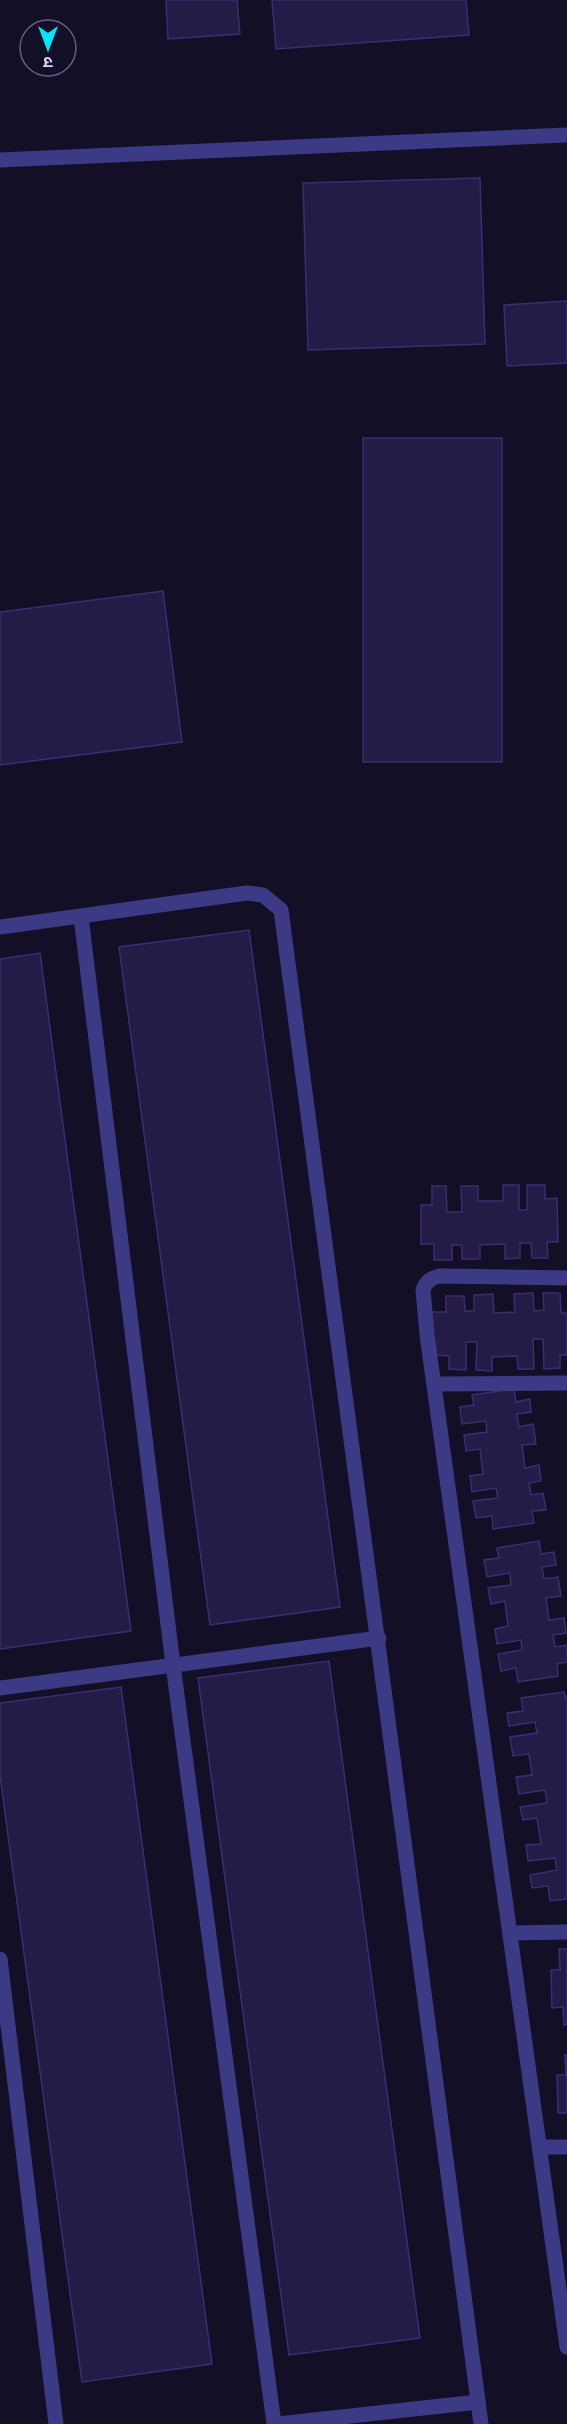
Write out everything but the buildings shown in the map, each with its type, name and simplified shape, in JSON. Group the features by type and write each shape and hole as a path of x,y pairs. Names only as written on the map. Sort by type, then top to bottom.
{"street":[{"path":"0,160 567,135"},
{"path":"0,927 247,893 263,895 281,910 379,1638 480,2424"},
{"path":"81,917 173,1665 276,2424 478,2402"},
{"path":"567,1278 461,1275 432,1278 425,1284 423,1290 567,2347"},
{"path":"434,1384 567,1383"},
{"path":"0,1688 379,1638"},
{"path":"510,1933 567,1932"},
{"path":"0,1959 56,2424"},
{"path":"541,2147 567,2147"}]}
